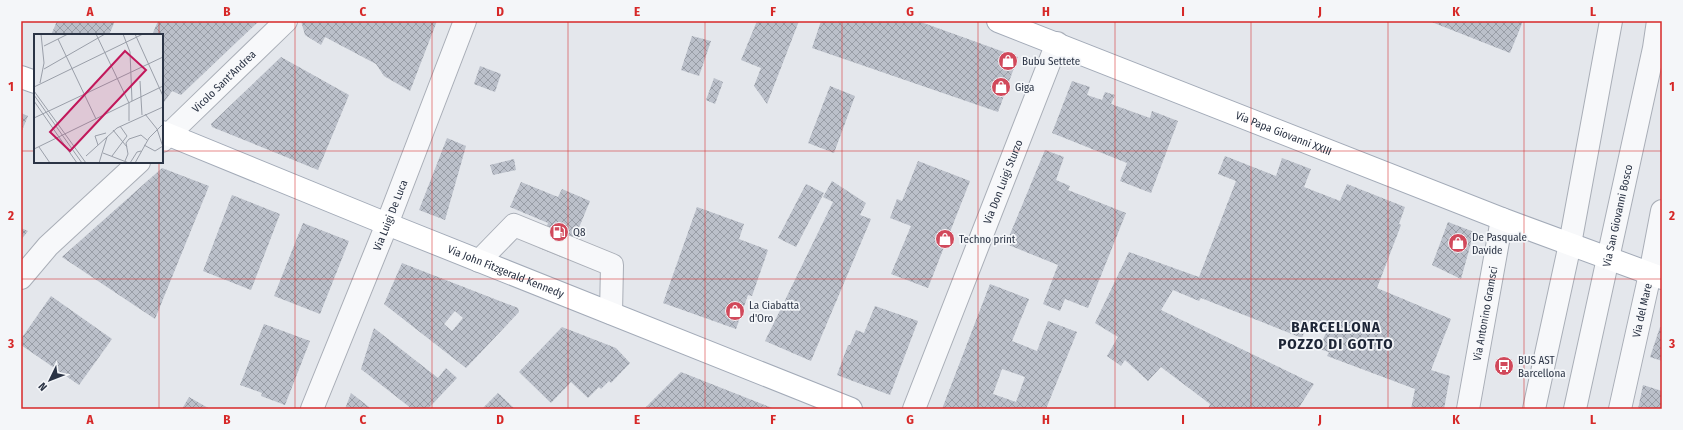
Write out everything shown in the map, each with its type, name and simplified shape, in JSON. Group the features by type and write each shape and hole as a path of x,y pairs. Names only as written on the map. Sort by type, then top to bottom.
{"main road":[{"name":"Via Papa Giovanni XXIII","path":"998,21 1502,219 1656,276"},
{"path":"21,77 34,82"},
{"name":"Via John Fitzgerald Kennedy","path":"164,136 851,409"}],"street":[{"name":"Vicolo Sant'Andrea","path":"164,136 286,21"},
{"name":"Via Luigi De Luca","path":"312,409 387,224 465,21"},
{"path":"1534,409 1570,244 1611,21"},
{"name":"Via San Giovanni Bosco","path":"1576,409 1610,259 1654,48 1658,21"},
{"name":"Via Don Luigi Sturzo","path":"914,409 1057,43"},
{"path":"21,278 48,246 138,163"},
{"name":"Via del Mare","path":"1620,409 1656,276 1662,211"},
{"name":"Via Antonino Gramsci","path":"1468,409 1502,219"},
{"path":"479,261 514,225 612,265 611,313"}],"building":[{"path":"57,21 115,21 109,34 51,34"},
{"path":"158,21 259,21 181,95 172,91 163,104 163,34 152,34"},
{"path":"301,21 437,21 410,91 384,76 376,64 325,37 321,45 305,35"},
{"path":"757,21 799,21 767,104 754,86 761,68 741,60"},
{"path":"821,21 918,21 1018,57 998,112 812,48"},
{"path":"1429,21 1523,21 1510,53"},
{"path":"692,36 711,41 699,76 681,70"},
{"path":"281,57 349,95 318,170 212,127 211,124"},
{"path":"480,66 501,74 495,92 474,84"},
{"path":"714,78 723,82 715,104 706,100"},
{"path":"1072,81 1090,87 1087,95 1102,100 1105,92 1115,95 1111,104 1150,118 1152,111 1178,121 1151,193 1120,181 1127,163 1052,133"},
{"path":"830,86 855,96 834,153 808,143"},
{"path":"21,113 28,116 21,133"},
{"path":"447,138 466,146 445,220 419,210"},
{"path":"1045,150 1064,157 1056,180 1070,186 1068,190 1126,213 1088,308 1065,299 1060,311 1043,304 1058,265 1006,244"},
{"path":"1225,156 1276,176 1282,158 1311,169 1304,187 1340,201 1347,184 1405,207 1399,224 1401,225 1377,288 1451,319 1431,370 1450,376 1444,409 1411,409 1415,389 1327,356 1329,352 1319,349 1328,328 1309,321 1302,338 1201,298 1199,301 1173,290 1161,310 1314,384 1298,409 1208,409 1210,404 1161,367 1148,381 1125,360 1121,366 1107,356 1118,337 1095,323 1129,252 1199,277 1236,181 1218,174"},
{"path":"514,159 516,170 493,175 490,165"},
{"path":"918,161 970,181 928,288 891,274 911,226 890,218 897,199 902,201"},
{"path":"162,168 209,186 155,319 62,257"},
{"path":"832,181 866,203 860,215 871,219 811,361 765,341 833,202 823,197"},
{"path":"521,182 558,197 562,189 590,201 566,259 539,248 548,223 510,207"},
{"path":"806,184 824,193 796,247 778,238"},
{"path":"232,195 280,214 251,290 203,271"},
{"path":"697,207 744,224 739,239 768,250 752,296 748,295 736,329 663,303"},
{"path":"1448,222 1474,232 1461,279 1432,265"},
{"path":"303,223 349,241 320,314 274,296"},
{"path":"21,228 28,231 21,240"},
{"path":"402,263 518,308 519,312 466,368 384,304","holes":["455,311 463,318 452,331 444,324"]},
{"path":"990,284 1029,299 1012,341 1037,351 1048,321 1077,332 1046,409 942,409","holes":["1002,369 1025,377 1016,402 993,394"]},
{"path":"51,296 112,339 79,385 21,345 21,339"},
{"path":"875,306 918,321 890,395 837,375 848,345 850,345 856,330 864,333"},
{"path":"264,324 310,341 285,405 261,396 262,393 240,385"},
{"path":"562,327 616,348 630,363 611,383 609,381 601,389 599,387 588,398 571,382 551,403 519,372"},
{"path":"1660,327 1662,327 1662,361 1650,357"},
{"path":"374,328 438,378 446,368 457,378 428,409 412,409 361,369"},
{"path":"681,372 775,409 644,409"},
{"path":"1643,385 1662,391 1662,409 1638,409"},
{"path":"351,393 369,407 371,409 345,409"},
{"path":"498,393 515,409 482,409"},
{"path":"189,397 210,409 182,409"}],"place":[{"name":"Bubu Settete","path":"1008,61"},
{"name":"Giga","path":"1001,87"},
{"name":"Q8","path":"559,232"},
{"name":"Techno print","path":"945,239"},
{"name":"De Pasquale Davide","path":"1458,243"},
{"name":"La Ciabatta d'Oro","path":"735,311"},
{"name":"BUS AST Barcellona","path":"1504,366"}],"district":[{"name":"BARCELLONA POZZO DI GOTTO","path":"1336,336"}]}
